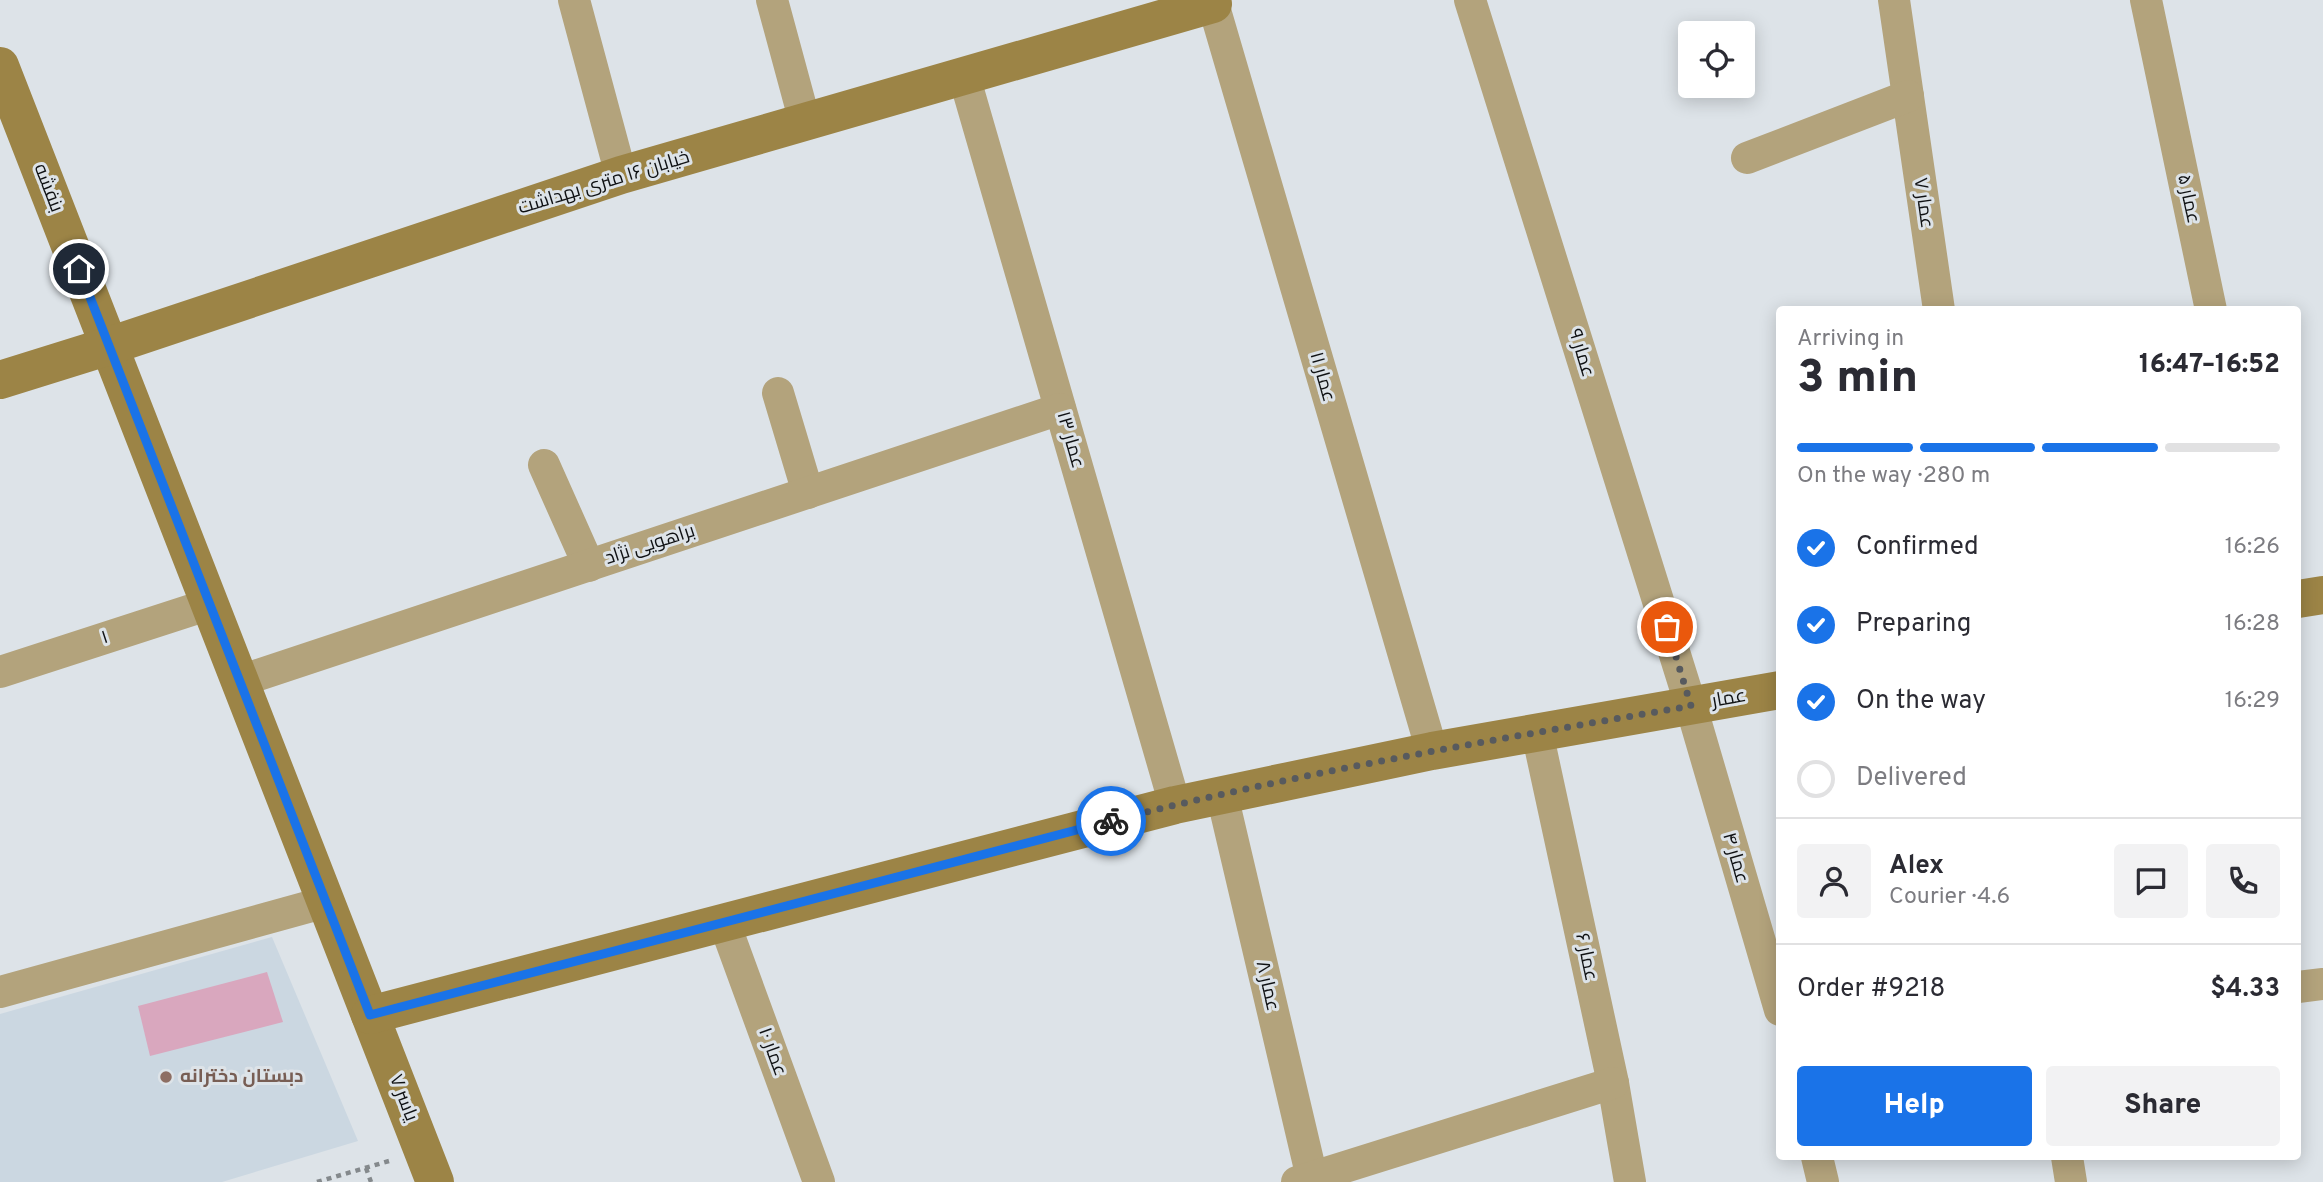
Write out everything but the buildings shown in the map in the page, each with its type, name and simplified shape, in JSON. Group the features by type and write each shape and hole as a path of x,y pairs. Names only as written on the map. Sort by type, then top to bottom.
{"street":[{"path":"573,0 621,175"},
{"path":"772,0 804,122"},
{"name":"عمار ۹","path":"1471,0 1691,706"},
{"name":"عمار ۷","path":"1894,0 1938,306"},
{"name":"عمار ۵","path":"2146,0 2210,306"},
{"name":"خیابان ۱۶ متری بهداشت","path":"0,380 621,175 1212,2"},
{"name":"عمار ۱۱","path":"1212,2 1432,751"},
{"name":"بنفشه","path":"0,66 370,1015"},
{"name":"عمار ۱۳","path":"964,76 1175,804"},
{"path":"1747,158 1908,96"},
{"path":"778,393 808,493"},
{"name":"براهویی نژاد","path":"240,681 1060,409"},
{"path":"544,466 589,566"},
{"path":"2301,599 2323,595"},
{"name":"۱","path":"0,672 210,604"},
{"name":"عمار","path":"370,1015 1175,804 1432,751 1776,691"},
{"name":"عمار ۴","path":"1691,706 1776,996"},
{"name":"عمار ۶","path":"1537,732 1613,1083 1630,1182"},
{"name":"عمار ۸","path":"1222,795 1307,1180"},
{"path":"0,992 326,902"},
{"name":"عمار ۱۰","path":"724,922 820,1182"},
{"path":"2301,987 2323,984"},
{"name":"یاسر ۷","path":"370,1015 429,1167"},
{"path":"1307,1180 1613,1083"},
{"path":"1818,1160 1823,1182"},
{"path":"2067,1160 2071,1182"}],"path":[{"path":"317,1182 366,1168 429,1167"},
{"path":"366,1168 371,1182"}],"shaded area":[{"name":"دبستان دخترانه","path":"272,937 358,1141 222,1182 0,1182 0,1014"}],"way so far":[{"path":"1111,821 1175,804 1432,751 1691,706 1667,627"}],"place":[{"name":"دبستان دخترانه","path":"166,1077"}],"route":[{"path":"79,269 370,1015 1111,821"}]}
